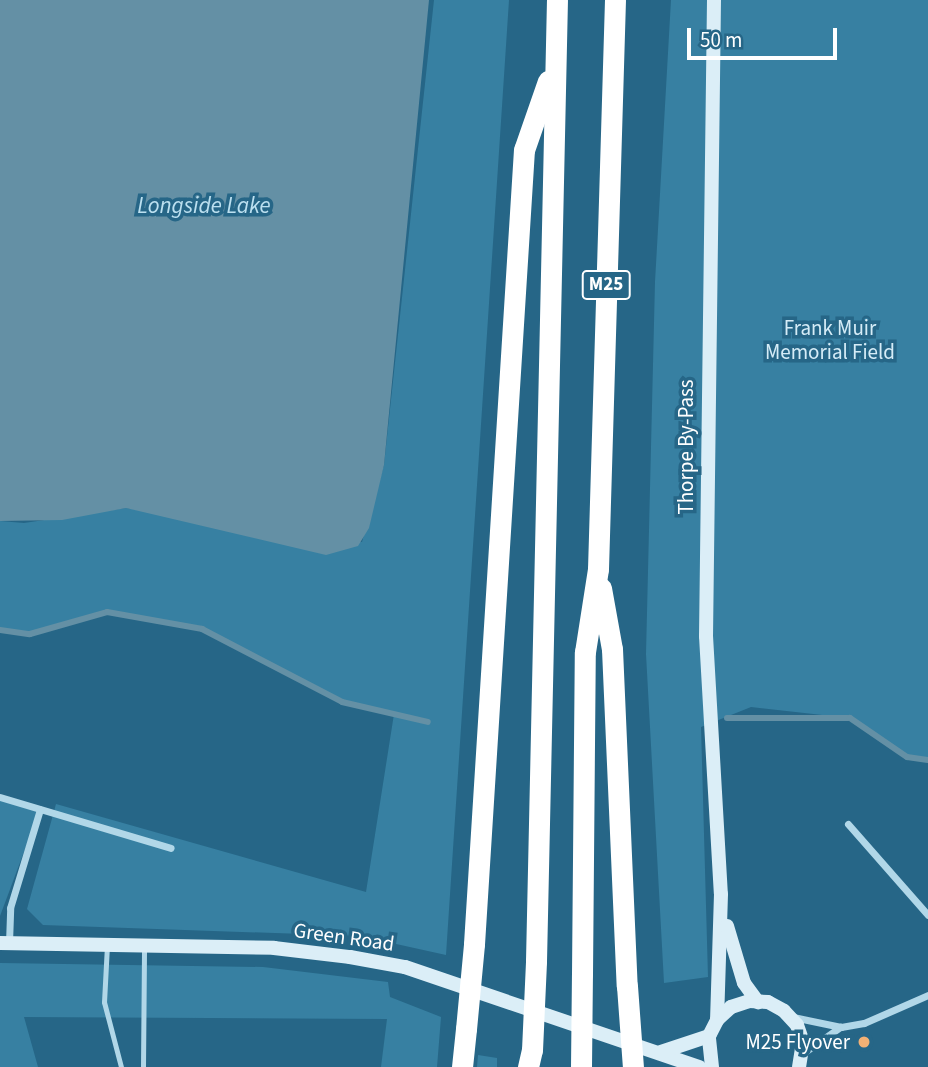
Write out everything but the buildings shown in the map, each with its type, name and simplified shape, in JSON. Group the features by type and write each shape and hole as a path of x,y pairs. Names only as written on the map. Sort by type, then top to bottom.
{"highway":[{"name":"M25","path":"531,1061 536,961 556,0"},
{"name":"M25","path":"582,1067 585,652 598,569 615,0"},
{"path":"462,1067 474,944 524,149 555,63"},
{"path":"598,569 612,649 633,1067"}],"main road":[{"name":"Thorpe By-Pass","path":"714,0 706,636 721,894 717,1020"},
{"name":"Thorpe By-Pass","path":"721,894 730,945 744,983 758,1002"},
{"name":"Green Road","path":"5,943 274,948 405,967 699,1067"},
{"path":"712,1067 709,1036 717,1020 731,1007 758,1002 789,1016 803,1042 800,1060"},
{"path":"659,1052 709,1036"}],"street":[{"path":"0,797 171,848"},
{"name":"Green Road","path":"5,943 10,908 40,809"},
{"path":"848,824 928,915"},
{"path":"789,1016 841,1027 875,1019 928,995"},
{"path":"800,1060 841,1027"}],"lane":[{"path":"107,945 104,1002 121,1067"},
{"path":"143,1067 144,946"}],"green space":[{"path":"434,0 509,0 446,955 360,936 43,925 27,909 56,804 366,892 394,714 342,702 201,629 107,612 30,634 0,630 0,521 24,523 126,508 362,542 384,465"},
{"name":"Frank Muir Memorial Field","path":"671,0 928,0 928,759 907,757 849,718 751,707 701,727 708,977 664,983 646,654 655,282"},
{"path":"0,796 40,809 0,916"},
{"path":"0,963 263,967 388,982 390,997 441,1017 437,1067 381,1067 387,1019 24,1017 38,1067 0,1067"},
{"path":"478,1055 497,1058 497,1067 477,1067"}],"water":[{"name":"Longside Lake","path":"0,0 429,0 384,465 369,528 358,546 326,555 126,508 62,520 0,521"}],"waterway":[{"path":"0,630 30,634 107,612 202,629 342,702 428,722"},
{"path":"727,718 850,718 907,757 928,760"}],"place":[{"name":"M25 Flyover","path":"864,1042"}]}
